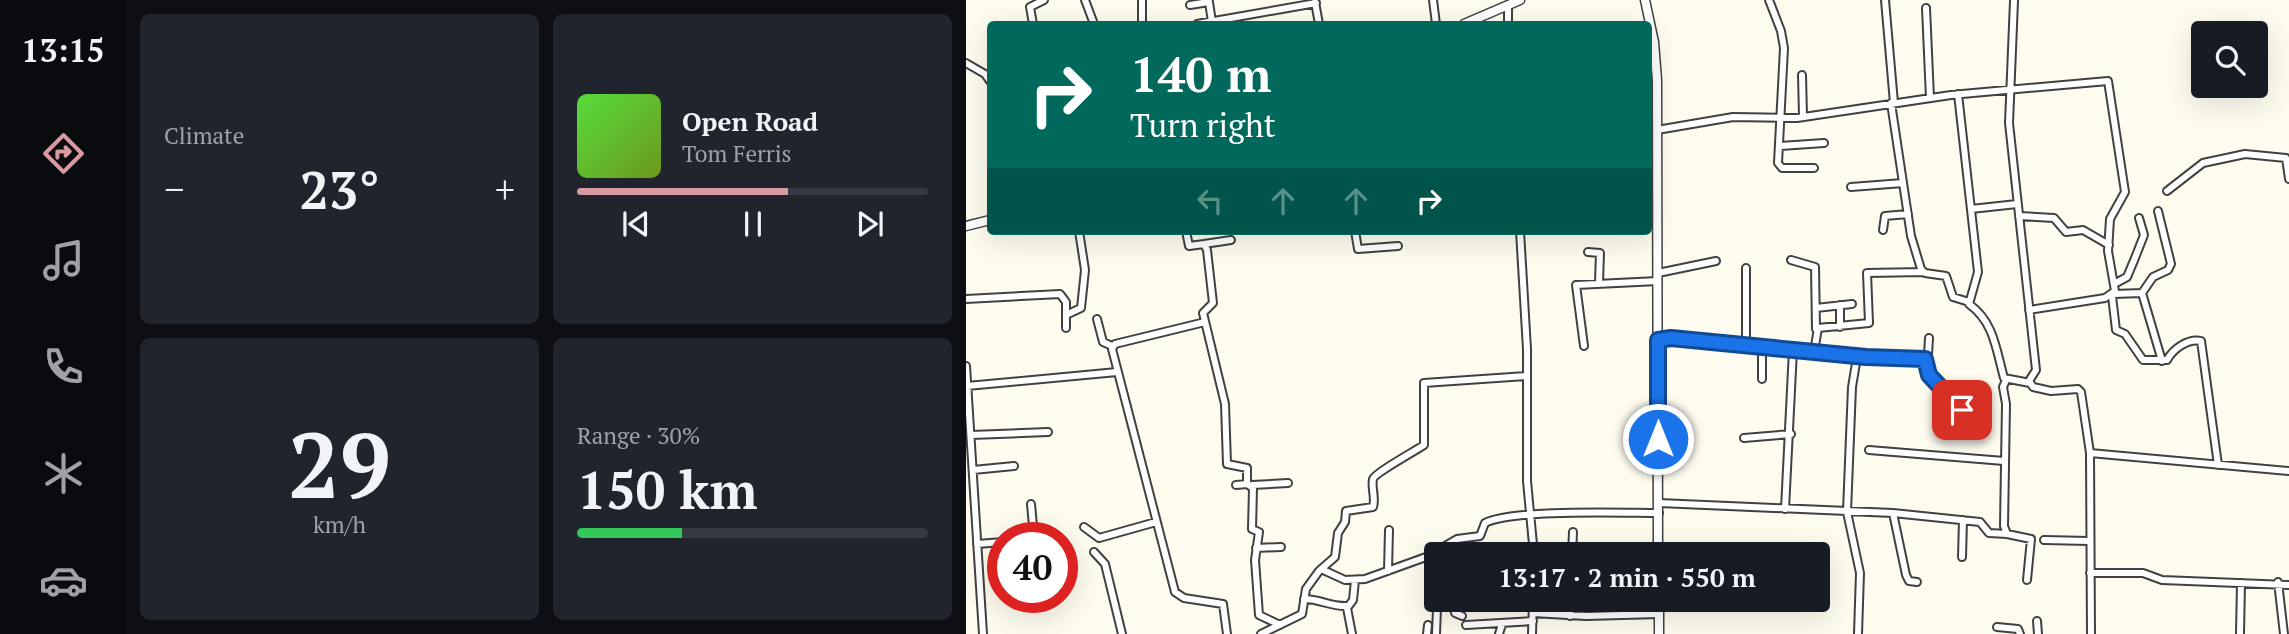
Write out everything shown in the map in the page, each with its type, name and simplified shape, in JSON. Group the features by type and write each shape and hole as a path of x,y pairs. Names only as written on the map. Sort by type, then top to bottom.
{"street":[{"path":"1032,21 1030,7 1044,0"},
{"path":"1085,0 1093,21"},
{"path":"1142,0 1142,21"},
{"path":"1271,0 1272,9"},
{"path":"1433,0 1436,21"},
{"path":"1470,21 1520,0"},
{"path":"1645,0 1650,21"},
{"path":"1769,0 1782,31 1784,48 1780,168 1814,169"},
{"path":"1885,0 1892,103 1903,183 1912,241 1923,272"},
{"path":"2014,1 2009,123 2036,370 2030,383"},
{"path":"1191,5 1209,2 1205,21"},
{"path":"1225,21 1252,17 1259,11 1315,2 1318,21"},
{"path":"1508,21 1509,3"},
{"path":"1926,8 1930,98"},
{"path":"1652,33 1657,130 1658,542"},
{"path":"966,63 987,77"},
{"path":"1802,75 1803,116"},
{"path":"1657,130 1733,117 1780,119 1958,94 2110,82 2125,192 2111,215 2109,245 2116,330 2126,334 2140,359 2162,361 2169,359 2172,351 2193,340 2202,343 2218,465"},
{"path":"1958,94 1978,276 1969,302"},
{"path":"1780,146 1824,143"},
{"path":"2167,191 2199,164 2239,156 2286,158 2289,178"},
{"path":"1851,187 1903,183"},
{"path":"1971,209 2017,204"},
{"path":"2142,293 2153,277 2168,270 2171,264 2158,211"},
{"path":"1883,230 1884,217 1908,214"},
{"path":"2019,216 2054,218 2066,232 2083,230 2109,245"},
{"path":"2114,284 2126,277 2144,235 2139,218"},
{"path":"966,226 987,221"},
{"path":"1066,315 1081,308 1084,270 1080,235"},
{"path":"1187,235 1189,246 1231,240"},
{"path":"1355,235 1357,249 1398,246"},
{"path":"1520,235 1527,376 1527,468 1533,542"},
{"path":"1205,244 1213,303 1203,313 1225,404 1227,464 1230,467 1246,466 1252,529 1259,532 1256,548 1259,615 1280,625"},
{"path":"1588,252 1600,253 1599,283"},
{"path":"1791,260 1815,267 1814,352"},
{"path":"1584,346 1576,285 1658,277 1716,261"},
{"path":"1746,268 1746,346"},
{"path":"1816,330 1869,323 1867,273 1923,272 1946,276 1953,297 1969,302 1994,333 2006,380 2003,387 2006,402 2004,526 2007,534"},
{"path":"2029,310 2113,295 2142,293"},
{"path":"2142,293 2150,312 2162,361"},
{"path":"966,299 1060,294 1065,299 1066,328"},
{"path":"1816,308 1852,304"},
{"path":"1840,306 1840,327"},
{"path":"1097,320 1101,340 1112,346 1205,322"},
{"path":"1929,338 1928,355 1925,359 1929,375 1961,406 1962,425"},
{"path":"1658,340 1925,359"},
{"path":"1112,346 1175,592 1184,598 1223,604 1227,634"},
{"path":"1762,347 1762,379"},
{"path":"1785,509 1791,435 1793,350"},
{"path":"1857,356 1852,387 1847,512 1860,573 1858,634"},
{"path":"966,366 971,435 970,468 983,634"},
{"path":"967,386 1117,372"},
{"path":"1261,634 1302,614 1305,592 1321,569 1335,557 1338,533 1345,522 1346,511 1375,505 1373,480 1377,472 1401,462 1424,444 1424,383 1527,376"},
{"path":"2006,380 2030,383 2050,391 2080,390 2090,453 2091,634"},
{"path":"971,435 1048,432"},
{"path":"1744,438 1791,435"},
{"path":"1870,450 2004,461"},
{"path":"2090,453 2289,471"},
{"path":"970,468 1014,466"},
{"path":"1236,485 1288,483"},
{"path":"1659,503 1893,513 1984,523 1989,533 2031,539 2027,580"},
{"path":"1031,504 1033,522"},
{"path":"1452,542 1481,536 1488,521 1532,515 1659,513"},
{"path":"1893,513 1906,575 1909,581 1917,582"},
{"path":"1962,557 1963,520"},
{"path":"1084,527 1099,538 1156,522"},
{"path":"966,530 976,530"},
{"path":"1388,571 1389,530"},
{"path":"1573,532 1573,542"},
{"path":"2044,540 2089,541"},
{"path":"977,544 987,543"},
{"path":"1256,548 1281,547"},
{"path":"1094,552 1105,564 1122,634"},
{"path":"1321,569 1339,579 1355,580 1424,557"},
{"path":"2090,573 2143,573 2162,580 2278,582 2289,585"},
{"path":"1304,599 1320,599 1332,607 1348,606 1353,600 1355,580"},
{"path":"2278,582 2284,634"},
{"path":"2240,634 2241,583"},
{"path":"1348,606 1352,634"},
{"path":"1436,634 1437,612"},
{"path":"1455,612 1462,616"},
{"path":"1532,634 1533,612 1570,616 1659,614 1659,634"},
{"path":"1570,612 1570,616"},
{"path":"1466,625 1533,621"},
{"path":"2037,621 2038,634"},
{"path":"1499,634 1502,624"},
{"path":"1427,634 1428,625"},
{"path":"1997,627 2016,628 2020,634"}],"route":[{"path":"1658,439 1658,340 1671,338 1866,357 1925,359 1929,375 1960,404 1962,410"}]}
